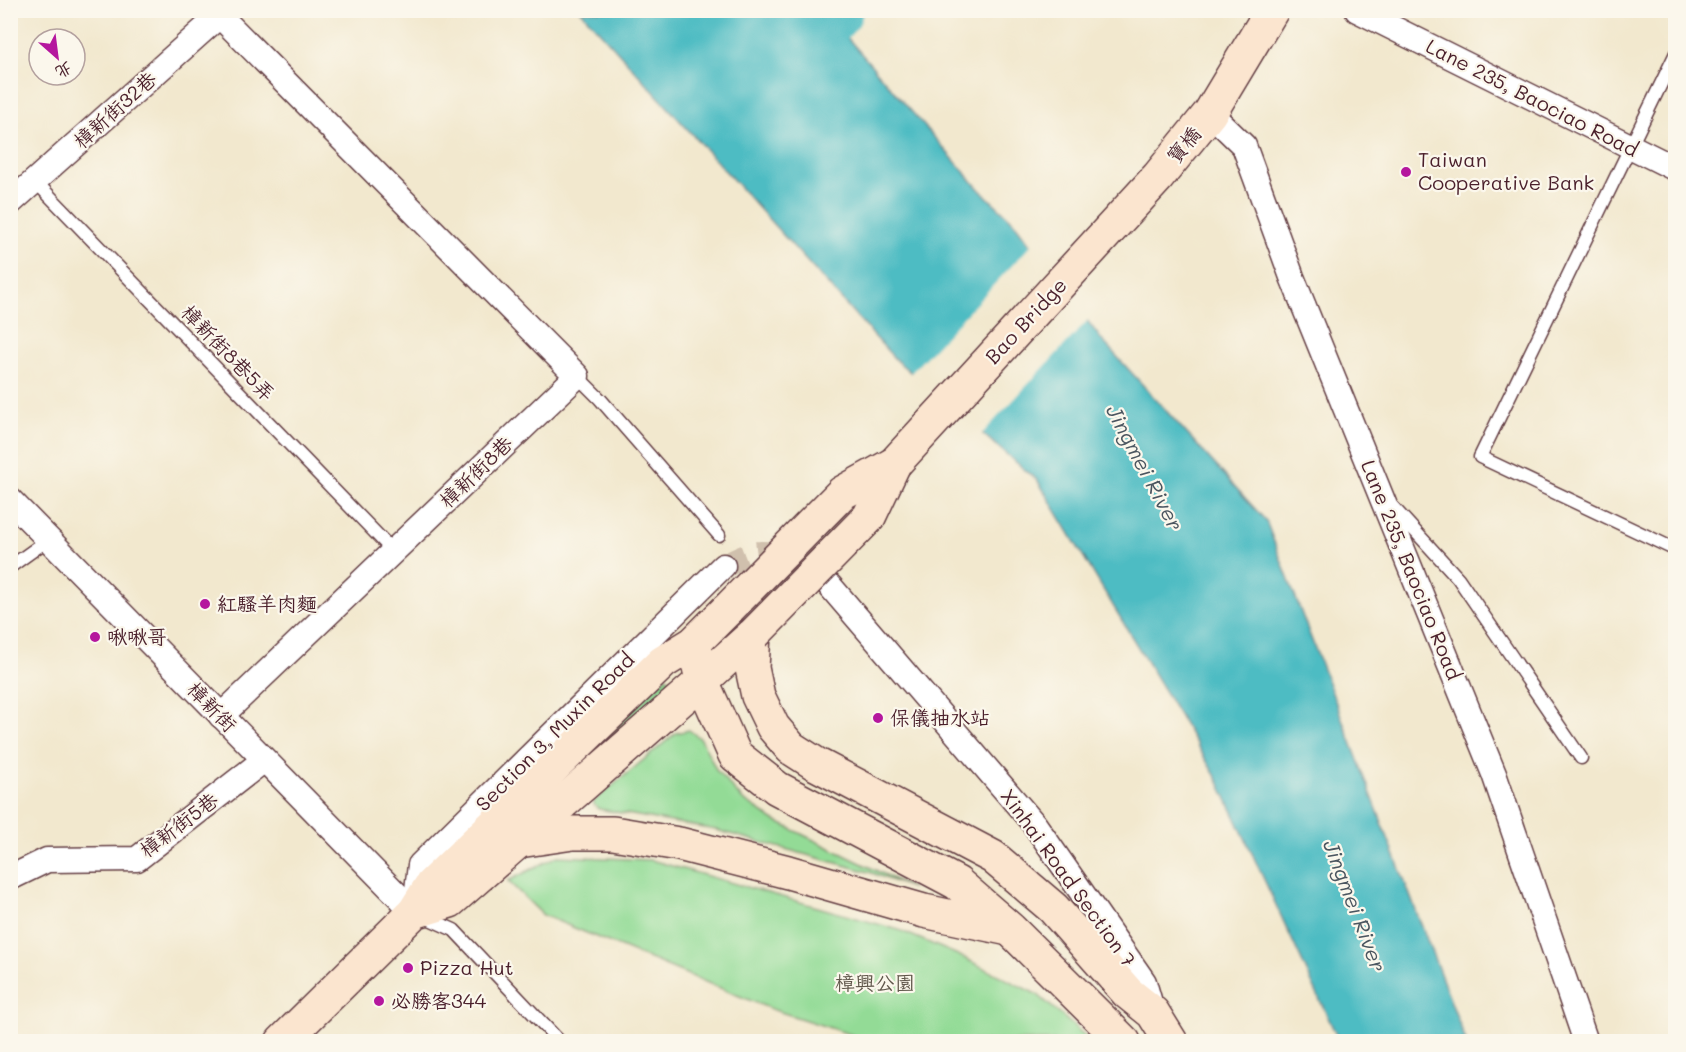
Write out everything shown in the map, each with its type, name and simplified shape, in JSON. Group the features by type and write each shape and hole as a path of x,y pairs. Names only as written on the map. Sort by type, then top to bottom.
{"main road":[{"name":"寶橋","path":"1158,177 1209,113 1272,10"},
{"name":"Bao Bridge","path":"754,634 869,517 894,464 1158,177"},
{"name":"Bao Bridge","path":"728,609 842,493 894,464"},
{"name":"Section 3, Muxin Road","path":"282,1041 414,912 431,885 439,877 663,662 694,643 728,609"},
{"name":"Section 3, Muxin Road","path":"414,912 450,901 754,634"},
{"path":"754,634 752,668 758,696 773,727 792,748 816,764 993,857 1053,908 1128,993 1153,1013 1171,1041"},
{"path":"694,643 702,681 735,755 777,788 957,883 1010,929 1124,1041"},
{"path":"519,841 573,833 614,832 679,844 924,910 1010,929"}],"street":[{"name":"Lane 235, Baociao Road","path":"1358,10 1676,169"},
{"name":"樟新街32巷","path":"10,203 217,13"},
{"path":"217,13 576,375"},
{"name":"Lane 235, Baociao Road","path":"1209,113 1244,146 1292,277 1494,774 1586,1041"},
{"name":"樟新街8巷","path":"221,716 576,375"},
{"name":"樟新街","path":"10,500 414,912"},
{"name":"Section 3, Muxin Road","path":"414,912 420,866 723,566"},
{"name":"Xinhai Road Section 7","path":"830,586 1035,825 1144,982 1153,1013"},
{"name":"樟新街5巷","path":"10,878 47,860 137,859 264,760"}],"lane":[{"path":"1676,53 1480,457 1676,550"},
{"name":"樟新街8巷5弄","path":"35,182 393,551"},
{"path":"576,375 600,399 719,535"},
{"path":"1378,491 1458,578 1581,758"},
{"path":"10,567 49,539"},
{"path":"414,912 454,930 560,1041"}],"green space":[{"path":"666,677 670,680 667,690 471,862"},
{"path":"689,730 701,739 717,771 743,800 775,821 912,888 869,872 716,830 599,809 594,805 594,801 676,733"},
{"name":"樟興公園","path":"558,856 651,860 899,930 958,955 1038,995 1091,1041 871,1041 771,1009 543,915 508,881"}],"water":[{"name":"Jingmei River","path":"581,11 824,11 980,190 1012,220 1101,339 1266,521 1466,1041 1339,1041 1218,780 1038,481 895,359"}],"pier":[{"path":"1033,243 1089,319 980,436 909,375"}],"waterway":[{"path":"784,70 835,10"}],"tunnel":[{"path":"723,566 751,554 769,554 794,563 825,583"}],"place":[{"name":"Taiwan Cooperative Bank","path":"1406,172"},
{"name":"紅騷羊肉麵","path":"205,604"},
{"name":"啾啾哥","path":"95,637"},
{"name":"保儀抽水站","path":"878,718"},
{"name":"Pizza Hut","path":"408,968"},
{"name":"必勝客344","path":"379,1001"}]}
